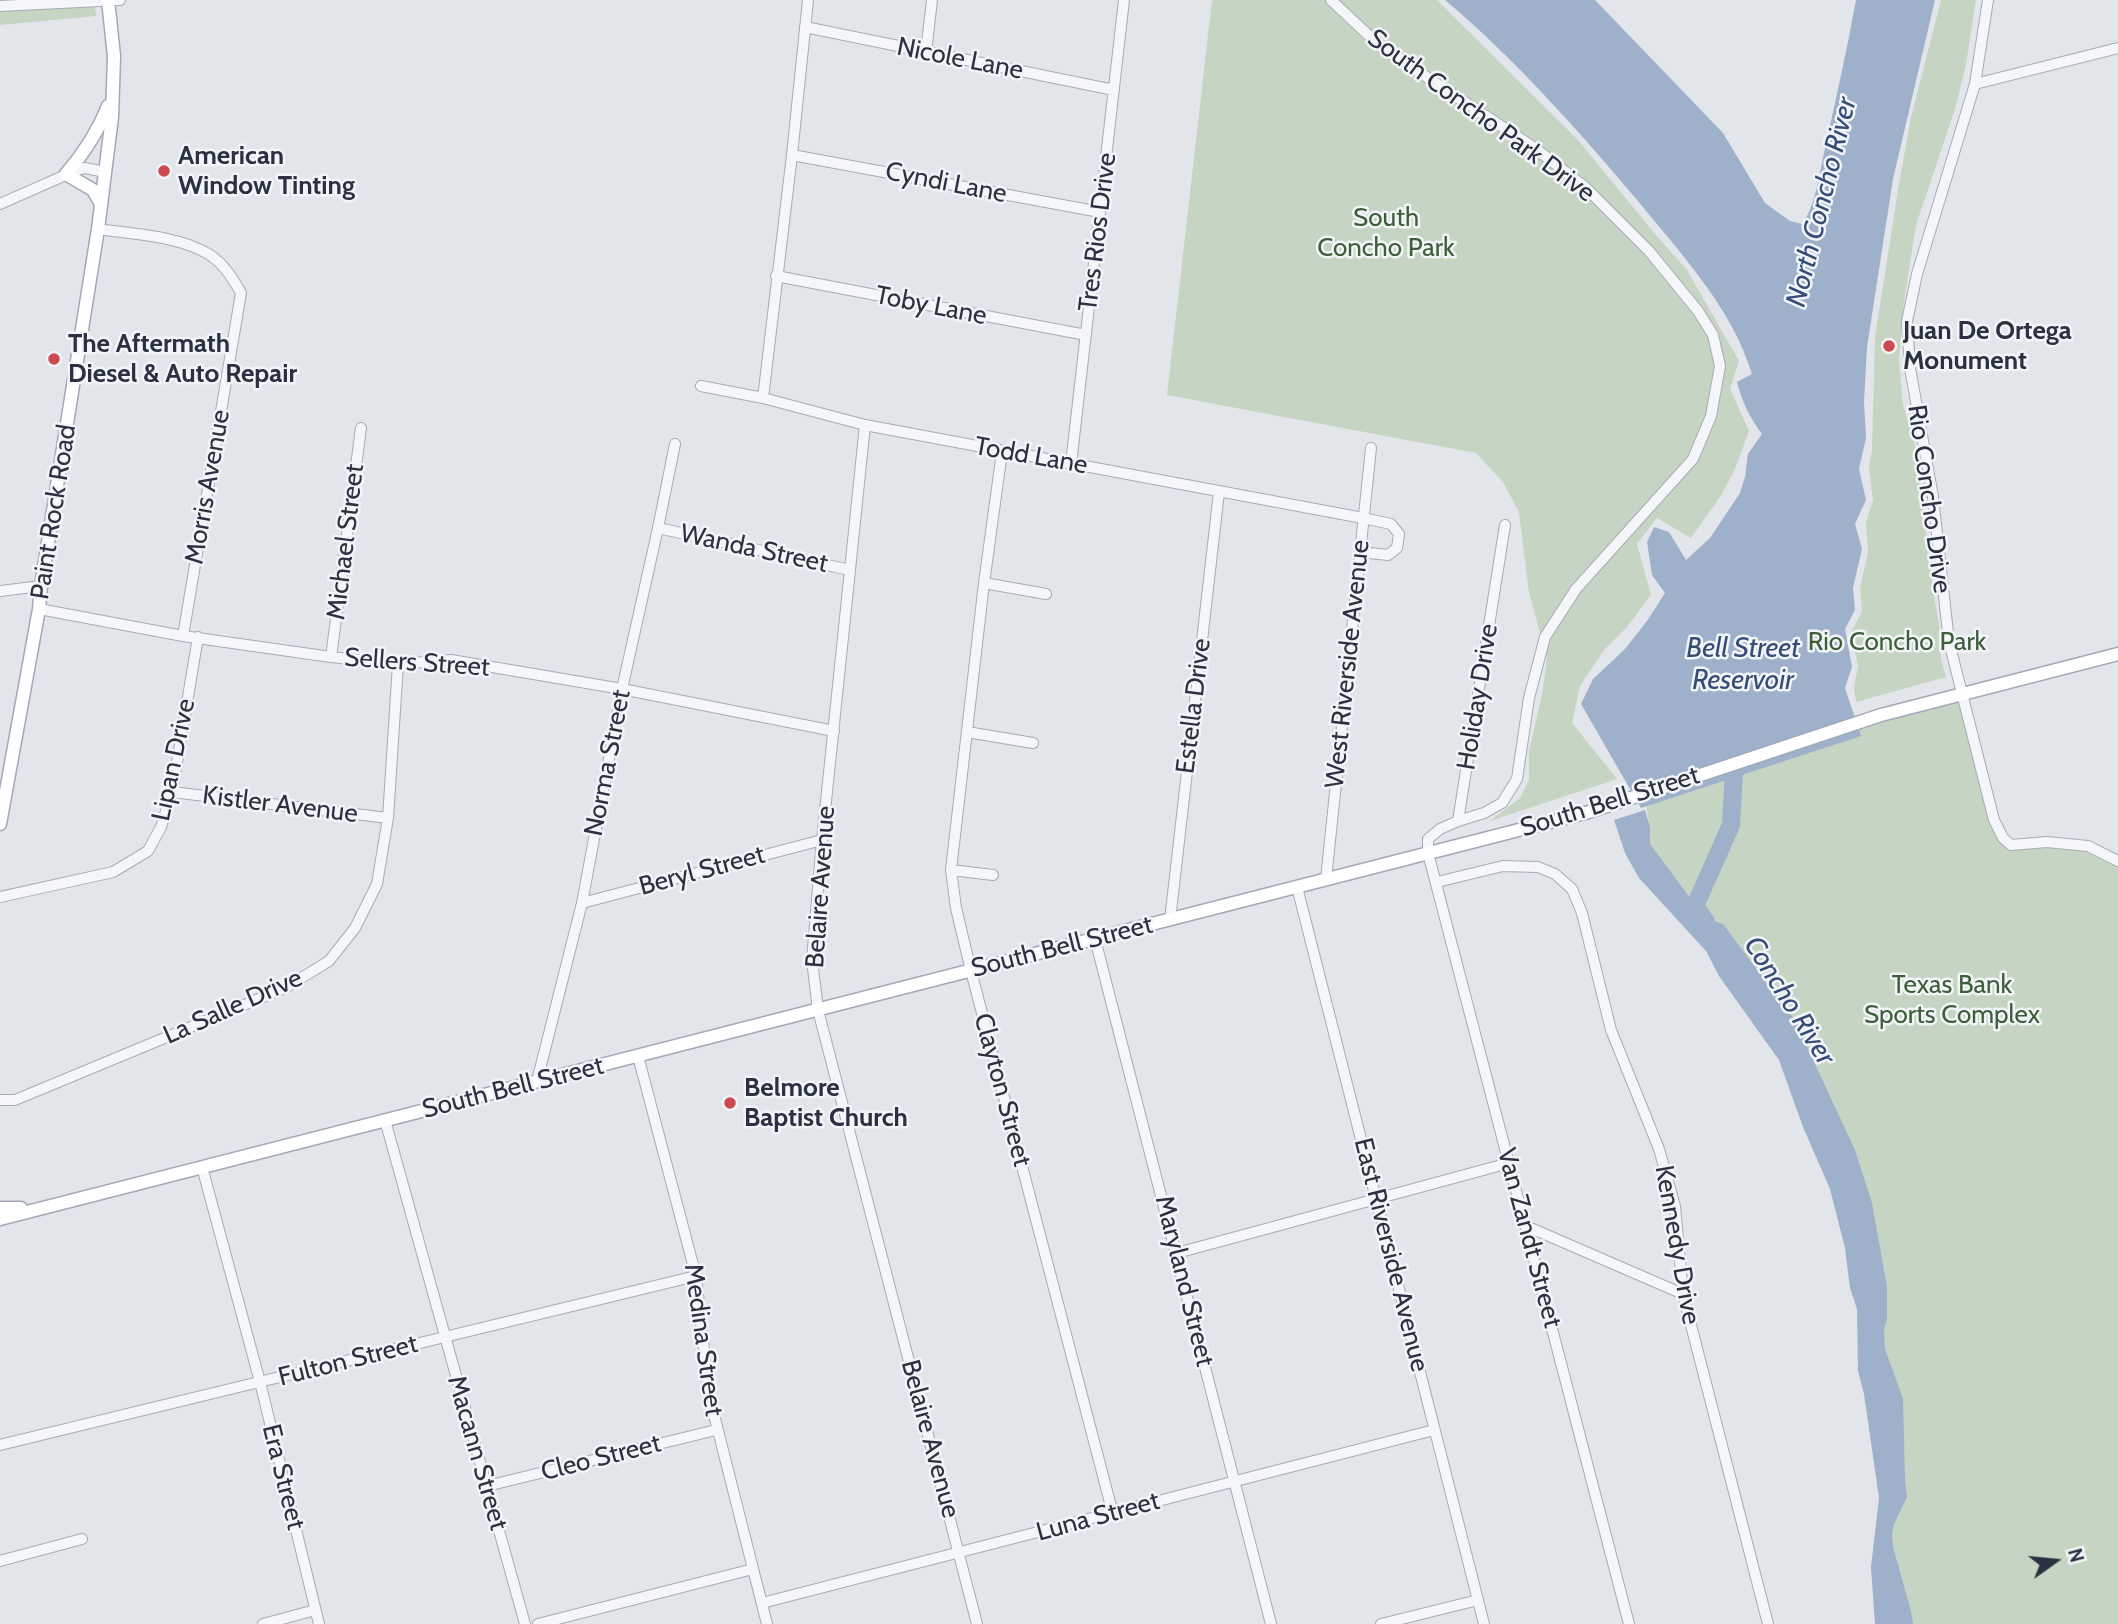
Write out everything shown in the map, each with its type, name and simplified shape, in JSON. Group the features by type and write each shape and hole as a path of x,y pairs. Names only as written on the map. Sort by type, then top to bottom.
{"main road":[{"name":"Paint Rock Road","path":"0,824 39,609 98,229 113,95 112,0"},
{"path":"101,204 93,190 66,174 89,146 113,95"},
{"name":"South Bell Street","path":"0,1219 1589,812 1881,715 2118,653"},
{"path":"0,1208 39,1208"}],"street":[{"path":"0,6 112,0"},
{"path":"763,398 808,0"},
{"path":"926,52 932,0"},
{"name":"Tres Rios Drive","path":"1071,464 1124,0"},
{"name":"South Concho Park Drive","path":"1331,0 1381,47 1536,149 1585,187 1649,251 1698,311 1713,335 1720,366 1711,416 1693,459 1576,589 1545,637 1529,698 1517,779 1502,803 1484,813 1458,821"},
{"name":"Rio Concho Drive","path":"1987,0 1975,84 1917,274 1907,321 1910,368 1933,497 1949,642 1994,820 2003,838 2011,845 2047,842 2088,846 2118,861"},
{"name":"Nicole Lane","path":"805,27 1114,90"},
{"path":"1975,84 2118,48"},
{"name":"Cyndi Lane","path":"792,155 1100,212"},
{"path":"0,204 85,168 105,172"},
{"name":"Morris Avenue","path":"98,229 182,242 210,255 230,274 241,293 183,636"},
{"name":"Toby Lane","path":"776,276 1086,335"},
{"name":"Todd Lane","path":"701,386 763,398 866,425 1363,518 1391,524 1399,534 1397,548 1388,555 1360,552"},
{"name":"Belaire Avenue","path":"866,425 822,840 812,960 818,1010 976,1624"},
{"name":"Michael Street","path":"331,657 361,428"},
{"name":"Norma Street","path":"537,1082 582,903 622,689 675,444"},
{"name":"West Riverside Avenue","path":"1326,879 1371,448"},
{"name":"Clayton Street","path":"1002,452 951,870 956,908 971,971 1113,1514"},
{"name":"Estella Drive","path":"1170,920 1219,492"},
{"name":"Holiday Drive","path":"1458,821 1505,525"},
{"name":"Wanda Street","path":"658,528 850,570"},
{"path":"984,583 1046,594"},
{"path":"0,591 41,586"},
{"name":"Sellers Street","path":"39,609 183,636 331,657 398,664 451,660 622,689 834,731"},
{"name":"Lipan Drive","path":"0,897 113,872 148,851 161,827 172,792 198,637"},
{"name":"La Salle Drive","path":"0,1100 15,1100 285,988 329,961 355,928 377,884 388,818 398,664"},
{"path":"967,732 1033,743"},
{"name":"Kistler Avenue","path":"172,792 388,818"},
{"path":"1428,853 1428,839 1440,829 1458,821"},
{"name":"Beryl Street","path":"582,903 822,840"},
{"name":"Van Zandt Street","path":"1428,853 1629,1624"},
{"name":"Kennedy Drive","path":"1437,882 1503,866 1538,867 1555,874 1572,888 1582,913 1612,1030 1662,1160 1675,1206 1683,1294 1768,1624"},
{"path":"951,870 993,876"},
{"name":"East Riverside Avenue","path":"1297,887 1484,1624"},
{"name":"Maryland Street","path":"1095,939 1271,1624"},
{"name":"Medina Street","path":"638,1056 696,1276 709,1395 716,1430 767,1624"},
{"name":"Macann Street","path":"385,1121 525,1624"},
{"path":"1177,1253 1509,1163"},
{"name":"Era Street","path":"202,1167 260,1382 319,1624"},
{"path":"1526,1226 1683,1294"},
{"name":"Fulton Street","path":"0,1445 696,1276"},
{"name":"Cleo Street","path":"486,1486 716,1430"},
{"name":"Luna Street","path":"762,1603 1434,1430"},
{"path":"0,1561 82,1539"},
{"path":"538,1624 753,1569"},
{"path":"1381,1624 1478,1600"},
{"path":"263,1624 315,1610"}],"green space":[{"path":"0,0 94,0 96,16 0,25"},
{"name":"South Concho Park","path":"1212,0 1437,0 1578,140 1687,270 1739,361 1730,389 1749,431 1735,469 1722,494 1691,538 1657,518 1637,544 1651,595 1627,627 1604,650 1580,686 1572,723 1617,779 1490,821 1520,798 1529,780 1529,751 1547,659 1529,592 1519,512 1503,482 1476,453 1167,395"},
{"name":"Rio Concho Park","path":"1941,0 1976,0 1956,106 1916,225 1904,302 1899,360 1903,405 1914,438 1939,624 1941,659 1946,677 1856,702 1854,688 1858,666 1851,633 1862,611 1860,588 1868,552 1866,523 1873,500 1869,468 1872,449 1875,337 1911,117"},
{"name":"Texas Bank Sports Complex","path":"1963,694 1994,820 2011,845 2088,846 2118,861 2118,1624 1887,1624 1865,1202 1650,844 1643,780 1839,717 1881,715"}],"water":[{"path":"1445,0 1595,0 1723,133 1765,203 1790,221 1802,224 1811,208 1816,190 1856,0 1935,0 1893,179 1867,347 1864,402 1866,438 1859,469 1866,500 1855,524 1862,549 1853,588 1855,610 1845,629 1852,667 1845,688 1861,736 1641,808 1581,704 1593,679 1625,649 1665,593 1652,575 1647,542 1654,527 1669,532 1686,560 1710,538 1740,493 1748,454 1762,434 1747,410 1737,382 1752,374 1732,327 1718,304 1671,241 1546,96"},
{"path":"1645,810 1650,827 1650,844 1705,918 1723,924 1794,1019 1855,1150 1872,1203 1887,1287 1885,1349 1903,1399 1907,1497 1894,1524 1892,1535 1913,1624 1875,1624 1871,1567 1879,1498 1864,1394 1858,1371 1857,1309 1850,1288 1845,1248 1830,1189 1803,1127 1779,1060 1719,976 1706,951 1639,878 1625,853 1614,820"}],"waterway":[{"name":"Concho River","path":"1706,922 1695,906 1731,825 1735,755"}],"place":[{"name":"American Window Tinting","path":"164,171"},
{"name":"Juan De Ortega Monument","path":"1889,346"},
{"name":"The Aftermath Diesel & Auto Repair","path":"54,359"},
{"name":"Belmore Baptist Church","path":"730,1103"}],"water label":[{"name":"North Concho River","path":"1822,202"},
{"name":"Bell Street Reservoir","path":"1743,665"}]}
